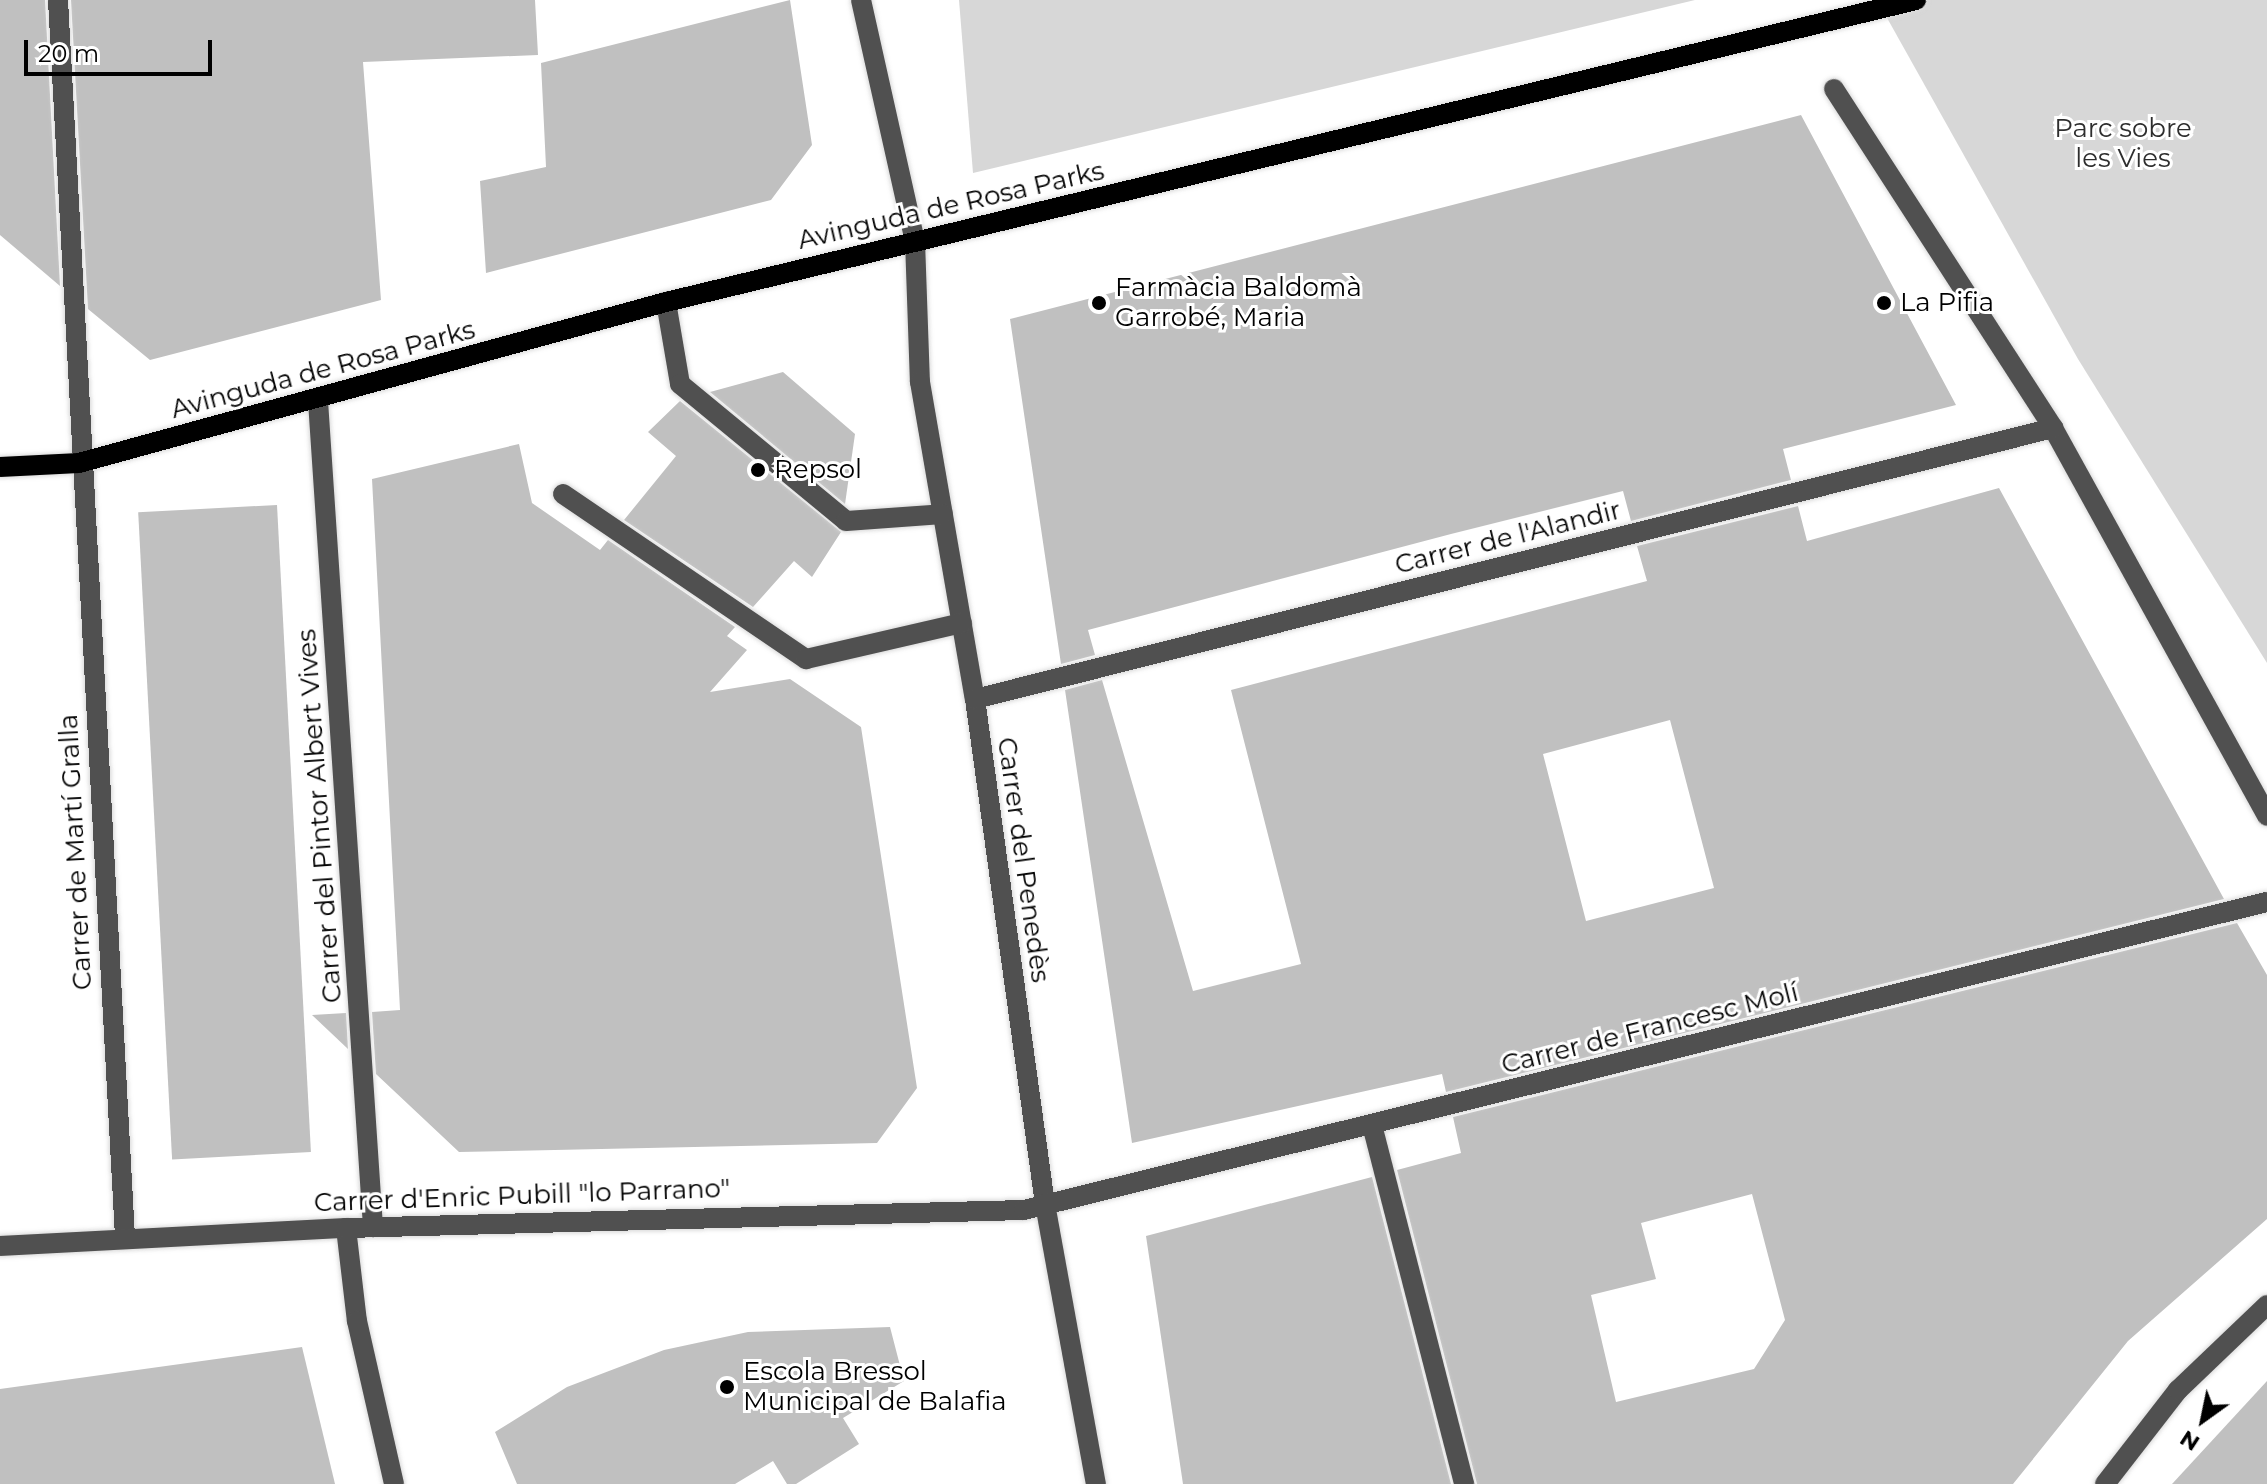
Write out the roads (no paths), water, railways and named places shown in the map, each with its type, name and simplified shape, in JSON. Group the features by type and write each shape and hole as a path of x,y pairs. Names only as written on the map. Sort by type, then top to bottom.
{"main road":[{"name":"Avinguda de Rosa Parks","path":"0,467 79,463 318,401 666,302 1916,0"}],"street":[{"name":"Carrer de Martí Gralla","path":"58,0 79,463 125,1238"},
{"name":"Carrer del Penedès","path":"861,0 915,241 920,382 975,699 1045,1204 1096,1484"},
{"path":"1834,89 2053,428 2267,816"},
{"path":"666,302 680,384 846,521 943,514"},
{"name":"Carrer del Pintor Albert Vives","path":"318,401 373,1227"},
{"name":"Carrer de l'Alandir","path":"975,699 2053,428"},
{"path":"563,494 806,659 962,623"},
{"name":"Carrer de Francesc Molí","path":"1045,1204 2267,902"},
{"path":"1372,1125 1464,1484"},
{"name":"Carrer d'Enric Pubill \"lo Parrano\"","path":"0,1246 373,1227 1024,1210 1045,1204"},
{"path":"346,1228 357,1321 394,1484"},
{"path":"2105,1484 2178,1390 2267,1305"}],"place":[{"name":"Farmàcia Baldomà Garrobé, Maria","path":"1099,303"},
{"name":"La Pifia","path":"1884,303"},
{"name":"Repsol","path":"758,470"},
{"name":"Escola Bressol Municipal de Balafia","path":"727,1387"}],"park label":[{"name":"Parc sobre les Vies","path":"2123,144"}]}
